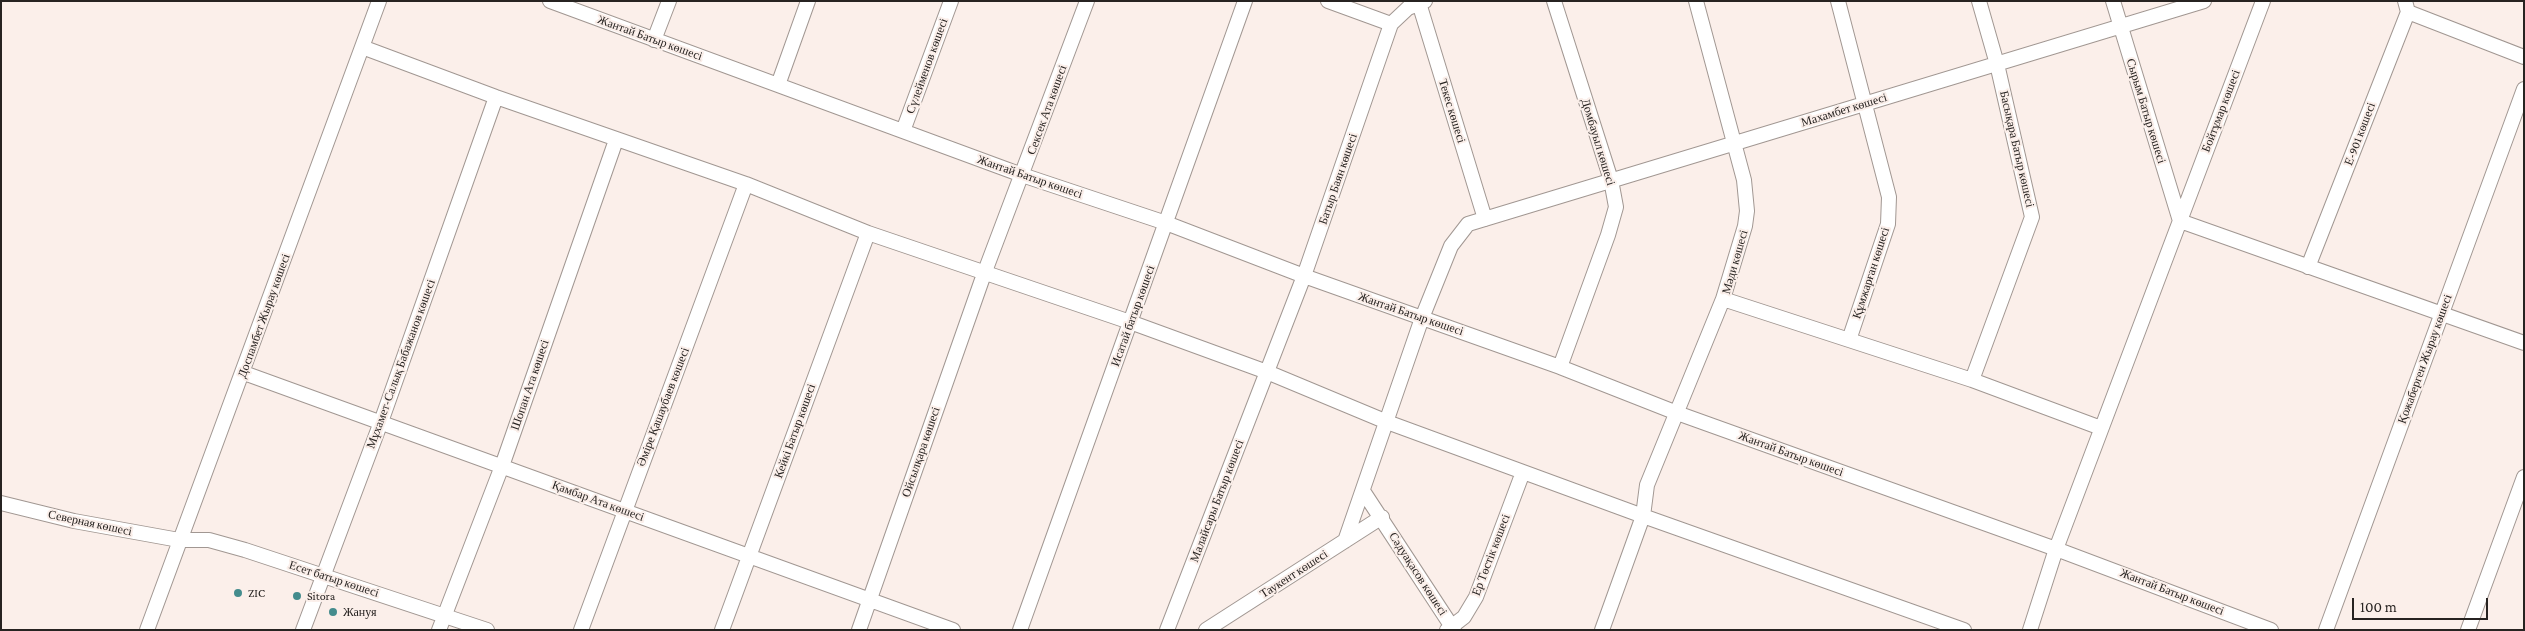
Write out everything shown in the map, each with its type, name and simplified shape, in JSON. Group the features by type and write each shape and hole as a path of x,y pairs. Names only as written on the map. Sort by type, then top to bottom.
{"street":[{"name":"Доспамбет Жырау көшесі","path":"147,630 179,540 244,373 379,1"},
{"name":"Жантай Батыр көшесі","path":"550,1 1022,175 1166,223 1304,276 1560,367 1677,413 2056,549 2272,630"},
{"path":"654,40 669,1"},
{"path":"778,85 808,1"},
{"name":"Сүлейменов көшесі","path":"903,131 951,1"},
{"name":"Сексек Ата көшесі","path":"984,274 1087,1"},
{"name":"Исатай батыр көшесі","path":"1020,630 1246,1"},
{"path":"1328,1 1391,24"},
{"name":"Домбауыл көшесі","path":"1554,1 1612,180 1616,208 1560,367"},
{"name":"Мәди көшесі","path":"1696,1 1744,180 1747,211 1746,226 1723,299 1972,380 2102,428"},
{"name":"Құмжарған көшесі","path":"1838,1 1863,104 1885,176 1889,197 1888,224 1849,340"},
{"name":"Басықара Батыр көшесі","path":"1972,380 2032,217 1997,64 1979,1"},
{"name":"Сырым Батыр көшесі","path":"2113,1 2180,221"},
{"name":"Махамбет көшесі","path":"1345,541 1422,318 1451,246 1468,224 1734,145 2204,1"},
{"name":"Бойтұмар көшесі","path":"2030,630 2056,549 2263,1"},
{"name":"Батыр Баян көшесі","path":"1266,372 1304,276 1391,24 1408,8 1422,2"},
{"name":"Текес көшесі","path":"1422,2 1485,218"},
{"path":"2406,6 2524,57"},
{"name":"Е-901 көшесі","path":"2308,267 2406,6"},
{"path":"362,46 496,97 746,184 868,233 984,274 1130,322 1266,372 1387,422 1643,516 1964,630"},
{"name":"Қожаберген Жырау көшесі","path":"2326,630 2524,89"},
{"name":"Мұхамет-Салық Бабажанов көшесі","path":"303,630 322,575 381,422 496,97"},
{"name":"Шопан Ата көшесі","path":"439,630 502,466 616,140"},
{"name":"Әміре Қашаубаев көшесі","path":"581,630 746,184"},
{"path":"2180,221 2524,342"},
{"name":"Кейкі Батыр көшесі","path":"722,630 868,233"},
{"name":"Ойсылқара көшесі","path":"859,630 984,274"},
{"path":"1603,630 1643,516 1647,485 1723,299"},
{"name":"Малайсары Батыр көшесі","path":"1167,630 1266,372"},
{"name":"Қамбар Ата көшесі","path":"244,373 953,630"},
{"name":"Ер Төстік көшесі","path":"1451,629 1464,617 1476,597 1523,472"},
{"path":"2468,630 2524,477"},
{"name":"Сәдуақасов көшесі","path":"1363,491 1382,517 1451,629"},
{"name":"Северная көшесі","path":"1,503 74,521 179,540"},
{"name":"Таукент көшесі","path":"1206,630 1382,517"},
{"name":"Есет батыр көшесі","path":"179,540 209,540 322,575 487,630"}],"place":[{"name":"ZIC","path":"238,593"},
{"name":"Sitora","path":"297,596"},
{"name":"Жануя","path":"333,612"}]}
